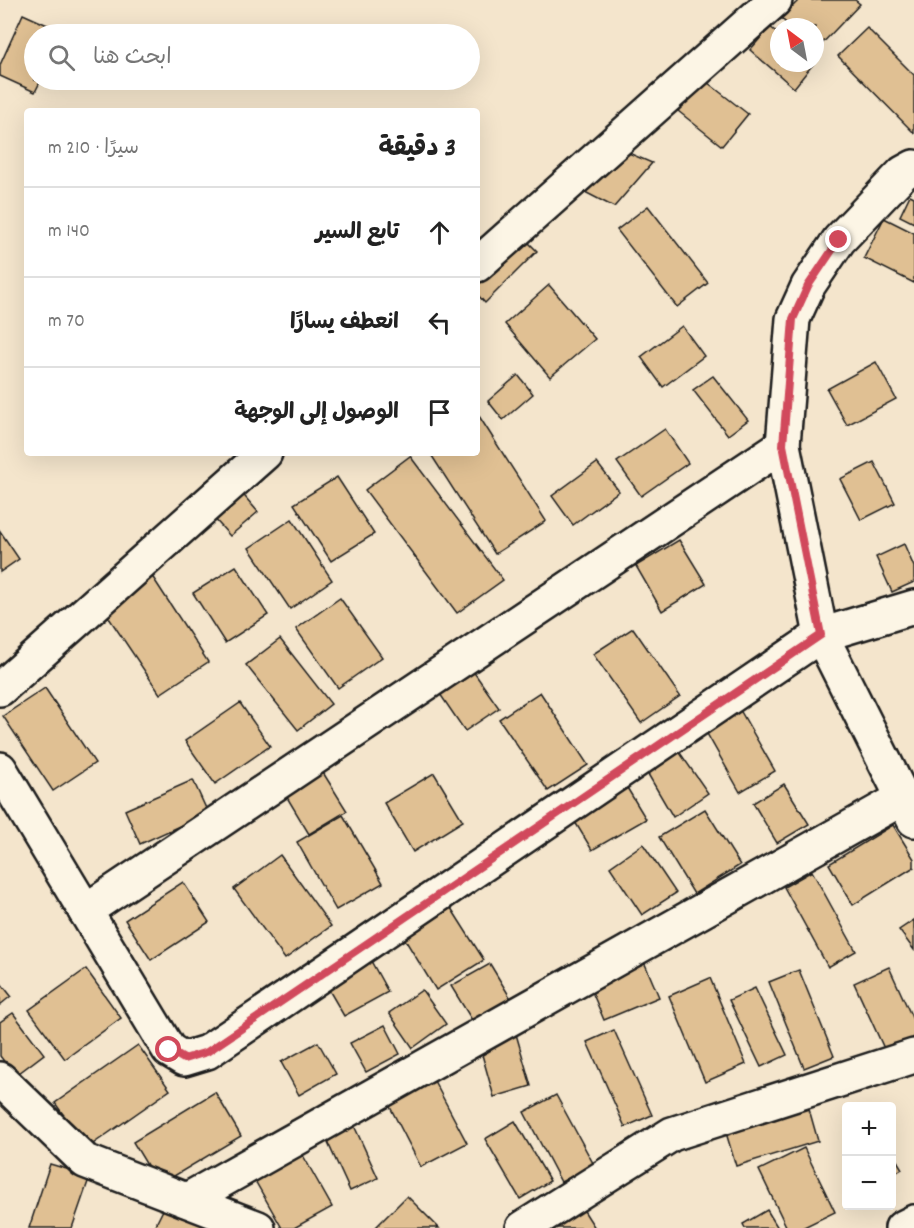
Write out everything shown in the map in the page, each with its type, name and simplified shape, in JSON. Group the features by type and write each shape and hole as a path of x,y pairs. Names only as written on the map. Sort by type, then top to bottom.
{"street":[{"path":"480,262 775,0"},
{"path":"187,1200 908,810 821,635 783,445 793,319 808,286 839,240 903,173 914,167"},
{"path":"85,911 783,445"},
{"path":"0,689 262,456"},
{"path":"4,788 85,911 169,1050 184,1059 207,1052 821,635 914,607"},
{"path":"523,1228 672,1134 914,1056"},
{"path":"0,1079 85,1161 258,1228"},
{"path":"902,1228 914,1222"}],"building":[{"path":"799,0 855,0 860,4 824,42 824,18 781,18"},
{"path":"23,14 45,24 24,24 24,87 0,76 0,65"},
{"path":"770,27 770,67 750,50"},
{"path":"867,28 914,75 914,133 838,56"},
{"path":"775,72 807,72 794,88"},
{"path":"703,79 748,114 722,146 678,111"},
{"path":"617,148 652,163 614,207 581,190"},
{"path":"910,195 914,197 914,223 900,216"},
{"path":"648,206 708,283 677,307 617,230"},
{"path":"884,218 914,233 914,283 864,258"},
{"path":"522,236 537,251 485,303 480,297 480,279"},
{"path":"549,285 595,339 550,377 505,324"},
{"path":"682,326 704,356 663,387 641,357"},
{"path":"876,362 896,399 847,425 827,389"},
{"path":"518,375 533,394 503,420 488,401"},
{"path":"713,376 748,420 728,435 693,390"},
{"path":"480,418 546,521 495,554 432,456 480,456"},
{"path":"665,429 688,463 641,496 617,462"},
{"path":"410,456 503,580 457,613 365,490"},
{"path":"874,462 895,503 861,520 840,479"},
{"path":"597,463 619,491 573,525 552,496"},
{"path":"337,477 374,534 331,561 294,504"},
{"path":"240,491 258,512 230,536 212,516"},
{"path":"292,519 332,580 290,609 249,548"},
{"path":"0,531 19,559 0,572"},
{"path":"679,540 706,584 662,611 636,566"},
{"path":"904,544 914,567 914,582 892,592 876,557"},
{"path":"236,566 268,615 225,643 193,593"},
{"path":"150,573 208,662 160,694 101,606"},
{"path":"340,598 382,657 338,688 296,629"},
{"path":"633,628 680,696 641,723 593,654"},
{"path":"280,639 331,704 298,730 246,665"},
{"path":"473,671 499,708 465,731 440,694"},
{"path":"45,688 95,763 53,791 3,716"},
{"path":"540,692 588,765 548,791 499,719"},
{"path":"240,703 270,746 215,784 185,741"},
{"path":"736,703 775,771 740,792 701,723"},
{"path":"678,750 708,793 673,817 645,769"},
{"path":"322,771 347,811 309,834 285,794"},
{"path":"434,773 463,821 413,852 384,803"},
{"path":"193,780 208,813 140,844 125,810"},
{"path":"784,784 809,824 777,843 753,803"},
{"path":"626,786 646,819 592,850 572,817"},
{"path":"705,809 740,865 694,894 659,837"},
{"path":"343,815 383,883 336,910 297,842"},
{"path":"893,825 914,859 914,867 853,905 829,864"},
{"path":"643,844 676,893 642,915 610,867"},
{"path":"280,855 331,926 285,959 234,889"},
{"path":"812,871 856,951 828,967 784,887"},
{"path":"183,882 209,922 151,960 125,920"},
{"path":"451,908 484,960 436,990 404,938"},
{"path":"914,920 914,950 899,930"},
{"path":"371,961 388,992 344,1016 326,985"},
{"path":"490,964 513,1002 475,1025 451,986"},
{"path":"645,964 659,997 604,1020 590,987"},
{"path":"889,967 914,1022 914,1043 887,1055 854,983"},
{"path":"86,969 121,1018 65,1059 29,1010"},
{"path":"799,970 834,1056 804,1068 769,982"},
{"path":"710,978 746,1064 705,1082 669,996"},
{"path":"0,982 11,996 0,1005"},
{"path":"755,988 787,1055 761,1067 729,1000"},
{"path":"422,990 446,1024 413,1048 389,1013"},
{"path":"13,1013 44,1054 15,1076 0,1056 0,1022"},
{"path":"385,1025 400,1054 366,1072 350,1043"},
{"path":"614,1030 652,1115 625,1127 587,1042"},
{"path":"516,1034 531,1086 494,1097 479,1044"},
{"path":"318,1042 336,1074 299,1095 281,1062"},
{"path":"138,1045 170,1090 87,1148 55,1103"},
{"path":"432,1077 467,1143 421,1167 387,1101"},
{"path":"215,1092 241,1136 159,1185 133,1142"},
{"path":"556,1095 594,1165 561,1182 524,1112"},
{"path":"807,1102 818,1141 736,1166 724,1126"},
{"path":"351,1119 378,1178 350,1191 323,1132"},
{"path":"515,1121 550,1181 520,1199 485,1139"},
{"path":"296,1143 332,1207 294,1228 282,1228 249,1170"},
{"path":"804,1148 835,1212 802,1228 787,1228 759,1170"},
{"path":"896,1159 902,1169 896,1173"},
{"path":"50,1164 90,1176 72,1228 29,1228"},
{"path":"407,1196 439,1228 375,1228"},
{"path":"165,1206 204,1225 203,1228 154,1228"},
{"path":"581,1206 595,1228 546,1228"},
{"path":"767,1210 778,1228 745,1228 743,1224"}],"route":[{"path":"169,1050 184,1059 207,1052 821,635 783,445 793,319 808,286 839,240"}]}
